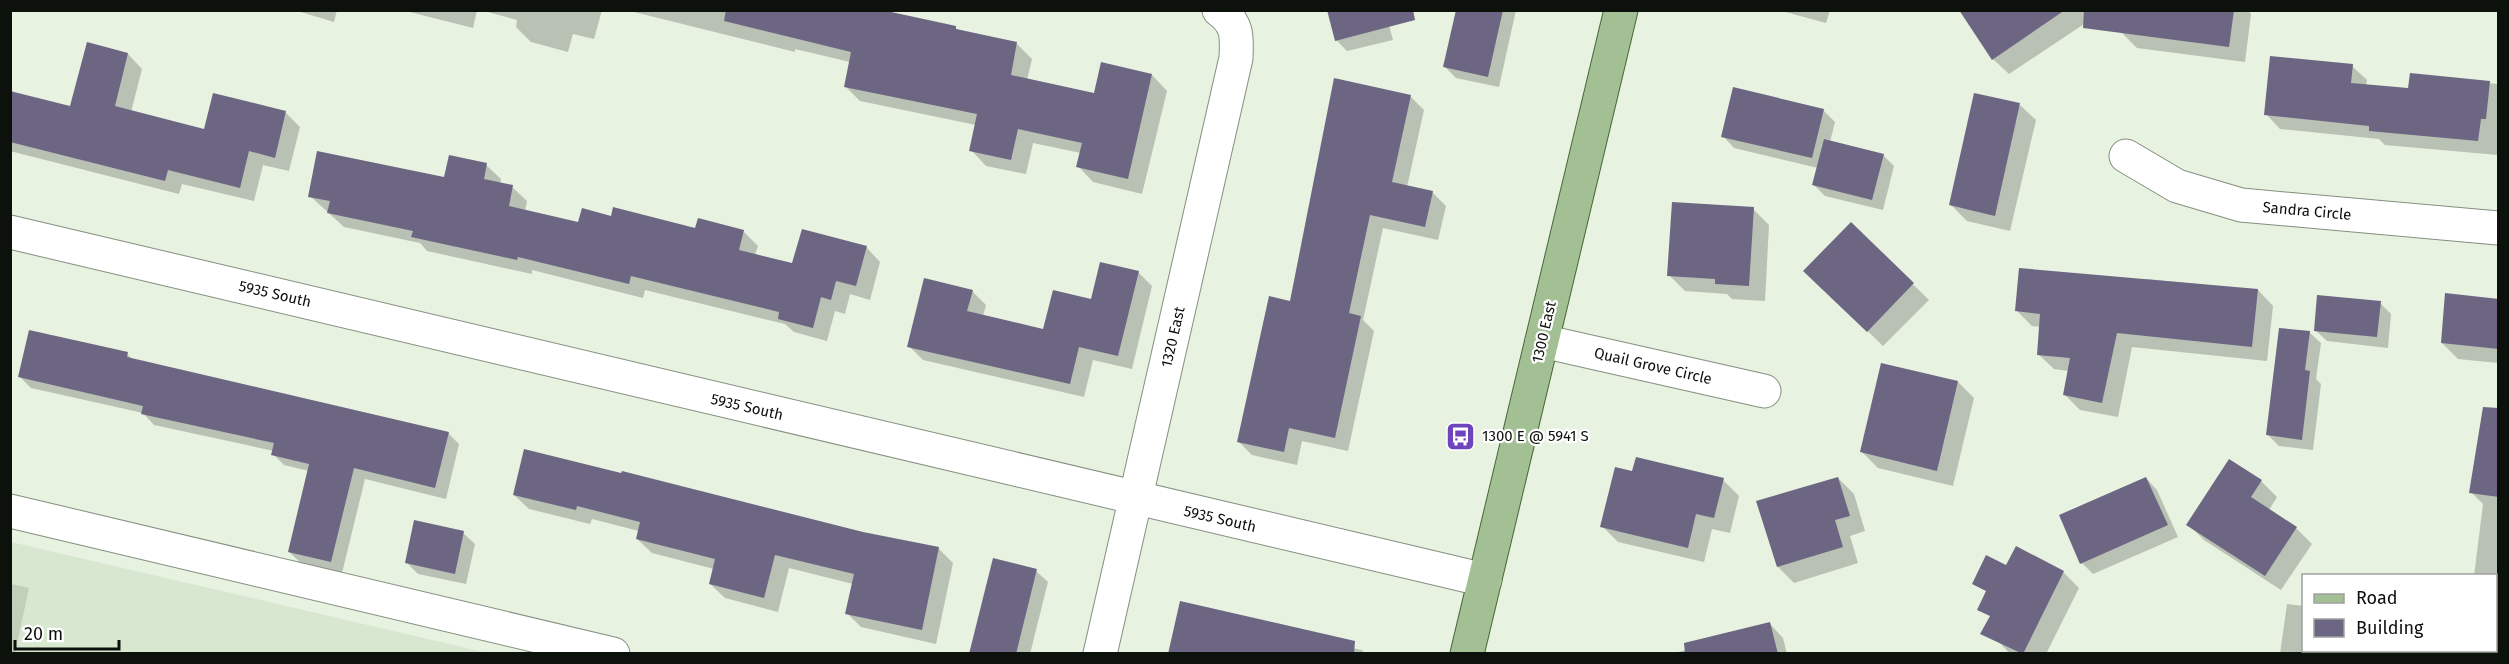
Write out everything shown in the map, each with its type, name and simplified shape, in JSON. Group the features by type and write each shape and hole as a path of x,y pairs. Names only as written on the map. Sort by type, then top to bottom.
{"main road":[{"name":"1300 East","path":"1467,654 1621,10"}],"street":[{"name":"1320 East","path":"1100,654 1230,89 1237,40 1225,15"},
{"name":"Sandra Circle","path":"2126,156 2177,186 2241,205 2499,228"},
{"name":"5935 South","path":"10,232 1485,580"},
{"name":"Quail Grove Circle","path":"1542,341 1764,391"},
{"path":"10,511 613,654"}],"shaded area":[{"path":"11,542 488,653 11,654"},
{"path":"11,584 29,588 15,653 11,653"}],"building":[{"path":"726,10 882,10 956,26 956,29 1017,42 1011,75 1094,93 1101,62 1152,74 1128,179 1076,167 1082,143 1018,129 1011,160 969,151 977,114 844,87 851,52 724,21"},
{"path":"1327,10 1413,10 1415,20 1335,41"},
{"path":"1456,10 1503,10 1488,77 1443,67"},
{"path":"1959,10 2065,10 1992,60"},
{"path":"2084,10 2234,10 2229,47 2083,28"},
{"path":"87,42 128,53 115,106 204,129 213,93 286,111 275,158 249,151 240,188 168,170 165,181 10,142 10,91 70,106"},
{"path":"2270,56 2353,64 2351,83 2408,88 2410,73 2490,81 2486,119 2481,119 2478,141 2369,131 2369,126 2264,115"},
{"path":"1334,78 1411,95 1392,182 1433,191 1425,227 1370,215 1349,313 1361,316 1335,438 1289,428 1284,452 1237,442 1269,296 1290,301"},
{"path":"1733,87 1824,109 1812,158 1721,137"},
{"path":"1974,93 2020,103 1995,216 1949,205"},
{"path":"1824,139 1884,154 1872,200 1812,185"},
{"path":"317,151 444,177 449,155 487,163 484,179 513,185 509,206 578,222 582,208 611,216 613,207 695,228 698,218 744,230 739,250 792,263 802,229 867,246 856,286 836,281 831,300 821,297 813,328 778,319 779,312 631,276 629,284 518,257 517,260 411,237 413,231 327,213 330,201 308,197"},
{"path":"1672,202 1754,207 1749,286 1715,284 1715,279 1667,276"},
{"path":"1851,222 1914,283 1867,332 1803,271"},
{"path":"1100,262 1139,271 1118,356 1079,347 1070,384 907,347 924,278 973,290 967,311 1043,329 1053,290 1091,299"},
{"path":"2019,268 2258,289 2252,347 2117,333 2102,403 2063,395 2070,358 2037,355 2040,314 2015,311"},
{"path":"2445,293 2499,299 2499,349 2441,343"},
{"path":"2317,295 2381,301 2377,337 2314,331"},
{"path":"2279,328 2310,331 2305,370 2310,371 2302,440 2266,435"},
{"path":"29,330 128,352 127,357 449,432 435,488 354,468 331,562 288,552 309,464 271,455 274,443 141,414 143,406 18,377"},
{"path":"1881,363 1958,381 1937,471 1860,452"},
{"path":"2483,407 2499,408 2499,497 2469,493"},
{"path":"524,449 621,473 622,471 863,532 939,547 922,630 845,614 854,574 775,555 764,598 709,584 715,559 636,539 640,522 577,506 576,510 513,495"},
{"path":"1636,457 1724,478 1714,518 1696,514 1688,548 1600,527 1615,467 1632,471"},
{"path":"2229,459 2262,480 2251,497 2297,527 2265,576 2186,525"},
{"path":"1838,477 1850,516 1835,520 1843,547 1777,567 1756,501"},
{"path":"2146,477 2168,525 2080,564 2059,515"},
{"path":"414,520 464,531 455,574 405,563"},
{"path":"2016,546 2064,571 2023,654 1980,634 1990,616 1977,610 1986,591 1972,584 1986,555 2006,565"},
{"path":"993,558 1037,569 1016,654 969,654"},
{"path":"1180,601 1355,641 1354,654 1168,654"},
{"path":"1770,622 1778,654 1685,654 1684,643"}],"place":[{"name":"1300 E @ 5941 S","path":"1461,436"}]}
